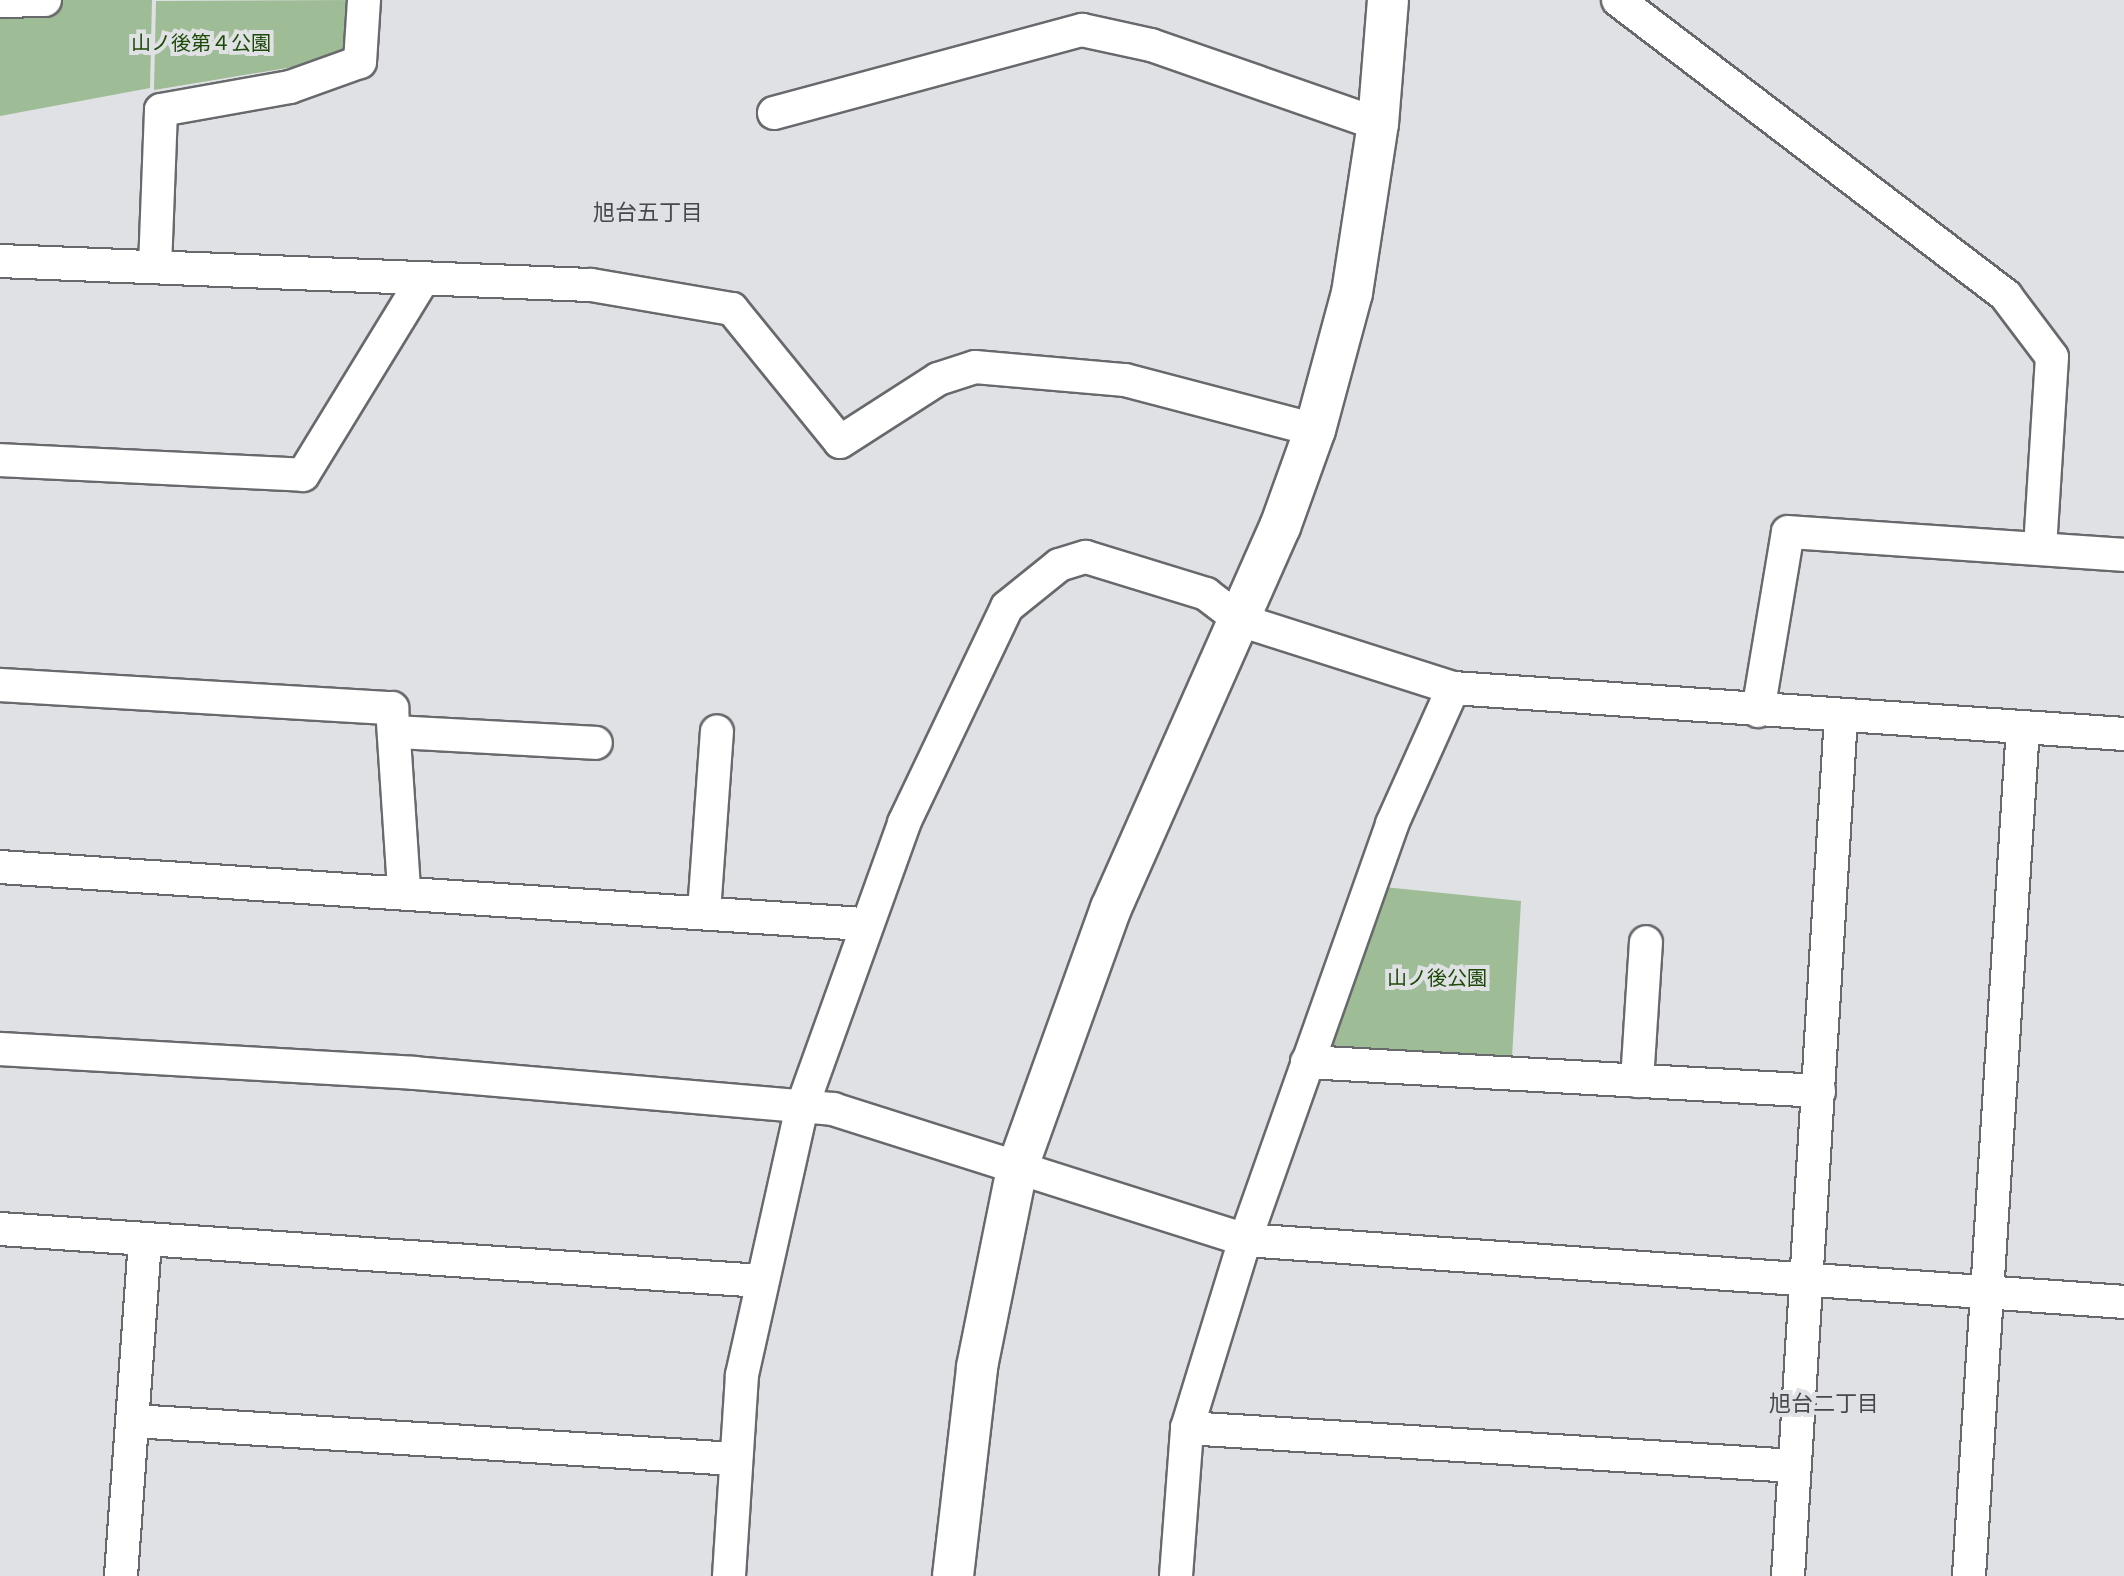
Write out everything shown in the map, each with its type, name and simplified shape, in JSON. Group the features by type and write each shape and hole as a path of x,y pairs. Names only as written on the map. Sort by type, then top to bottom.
{"street":[{"path":"0,1 45,0"},
{"path":"155,267 161,110 290,87 360,62 364,0"},
{"path":"953,1576 977,1367 1017,1169 1111,908 1240,620 1315,430 1352,293 1378,124 1388,0"},
{"path":"1618,0 2006,296 2052,357 2040,547"},
{"path":"774,113 1082,30 1151,45 1378,124"},
{"path":"0,261 422,281 591,285 732,309 840,442 938,379 975,367 1125,380 1315,430"},
{"path":"0,460 303,475 422,281"},
{"path":"1758,711 1788,532 2124,555"},
{"path":"729,1576 734,1459 760,1281 802,1107 863,924 1007,607 1059,565 1086,557 1206,594 1240,620 1453,688 2124,734"},
{"path":"0,685 392,708 396,732 404,889"},
{"path":"1176,1576 1187,1428 1245,1240 1392,824 1453,688"},
{"path":"1788,1576 1841,717"},
{"path":"1969,1576 2023,728"},
{"path":"704,912 717,731"},
{"path":"396,732 596,743"},
{"path":"0,867 404,889 863,924"},
{"path":"1637,1081 1646,942"},
{"path":"0,1049 833,1109 1245,1240 2124,1302"},
{"path":"1307,1062 1819,1091"},
{"path":"0,1229 760,1281"},
{"path":"121,1576 145,1240"},
{"path":"134,1421 734,1459"},
{"path":"1187,1428 1794,1466"}],"green space":[{"path":"0,0 152,0 150,88 0,116"},
{"name":"山ノ後第４公園","path":"357,0 353,57 154,90 156,1"},
{"name":"山ノ後公園","path":"1384,887 1521,901 1512,1057 1325,1052"}],"district":[{"name":"旭台五丁目","path":"648,212"},
{"name":"旭台二丁目","path":"1824,1403"}]}
